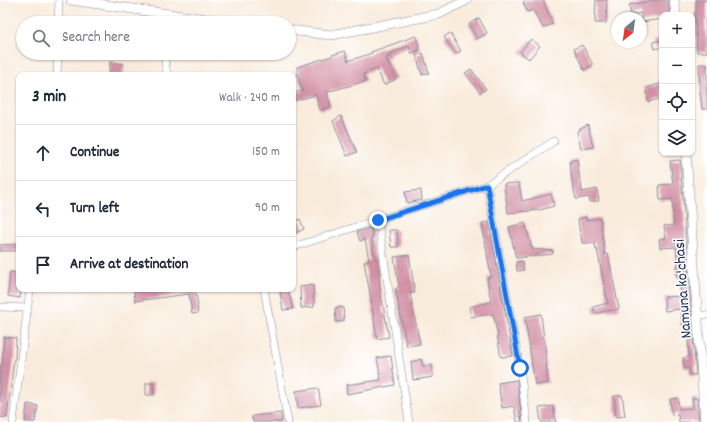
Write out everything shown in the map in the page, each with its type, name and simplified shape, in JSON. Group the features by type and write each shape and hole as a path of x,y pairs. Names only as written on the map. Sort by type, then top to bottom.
{"main road":[{"path":"71,0 182,16"},
{"path":"296,31 331,35 439,14 467,0"},
{"path":"674,0 676,12"},
{"name":"Namuna ko'chasi","path":"686,156 702,315 706,422"}],"street":[{"path":"58,16 59,0"},
{"path":"57,72 58,60"},
{"path":"165,60 167,72"},
{"path":"296,246 487,185 554,141"},
{"path":"487,185 520,368 527,422"},
{"path":"378,220 409,422"},
{"path":"13,422 30,292"},
{"path":"265,292 288,422"},
{"path":"0,307 27,308"}],"building":[{"path":"527,0 543,0 553,24 543,28 533,10 527,12 523,2"},
{"path":"596,0 607,0 606,23 595,23"},
{"path":"668,0 670,12 659,12 659,19 647,21 647,12 630,12 629,5"},
{"path":"696,0 707,0 707,20 705,20 707,52 697,52"},
{"path":"479,18 487,33 477,39 469,24"},
{"path":"450,33 461,51 456,54 444,37"},
{"path":"416,36 420,50 411,53 409,46 389,54 390,57 386,58 396,79 384,85 377,69 363,74 366,81 327,92 331,107 320,110 316,95 296,100 296,92 303,91 298,77 297,67 345,51 348,61 372,53 371,52"},
{"path":"531,39 540,46 529,59 520,52"},
{"path":"659,41 659,48 655,49 653,42"},
{"path":"582,45 593,65 584,70 574,49"},
{"path":"423,53 429,73 422,75 416,55"},
{"path":"110,62 124,64 123,72 109,72"},
{"path":"699,64 707,64 707,109 702,109"},
{"path":"471,69 486,89 480,93 465,73"},
{"path":"659,84 659,99 648,102 646,88"},
{"path":"341,116 357,152 347,156 333,121"},
{"path":"588,125 593,147 581,149 577,131"},
{"path":"577,159 582,192 597,189 599,201 590,202 589,197 576,199 570,161"},
{"path":"680,160 696,375 690,375 689,368 684,368 683,358 689,357 687,324 682,325 681,309 665,311 664,297 681,296 679,277 677,277 676,266 678,266 676,247 660,248 659,239 666,238 664,226 674,225 672,199 660,200 659,185 673,184 670,161"},
{"path":"519,183 522,201 551,194 554,206 539,210 508,213 504,184"},
{"path":"421,190 422,200 407,203 405,192"},
{"path":"586,217 586,220 600,218 605,255 608,254 619,309 595,314 593,307 608,303 595,243 582,243 578,219"},
{"path":"300,219 304,229 296,233 296,221"},
{"path":"489,222 513,356 501,357 493,314 471,317 469,307 491,302 487,278 491,277 482,223"},
{"path":"525,223 532,249 553,251 553,254 516,258 509,227"},
{"path":"371,228 373,237 371,238 379,272 380,289 389,337 377,339 364,262 369,260 365,239 360,241 357,232"},
{"path":"389,230 397,230 398,247 391,247"},
{"path":"16,244 16,251 0,251 0,245"},
{"path":"409,255 415,293 410,293 420,344 407,346 395,289 399,287 394,257"},
{"path":"522,261 524,270 517,271 516,262"},
{"path":"10,272 16,273 16,292 21,292 20,298 8,296"},
{"path":"313,285 314,307 301,308 300,287"},
{"path":"134,292 196,292 198,313 192,314 189,294 135,301"},
{"path":"280,292 289,292 293,309 283,310"},
{"path":"343,307 344,321 336,322 335,308"},
{"path":"541,314 548,383 535,385 525,317"},
{"path":"4,337 16,338 15,359 7,418 0,417 0,366 2,366"},
{"path":"391,356 395,385 347,394 346,385 381,380 377,358"},
{"path":"421,359 423,366 432,365 433,377 413,380 411,362"},
{"path":"517,380 522,422 517,422 514,406 502,408 498,383"},
{"path":"146,383 153,383 154,395 146,395"},
{"path":"318,388 321,405 298,408 296,391"},
{"path":"622,395 625,416 616,417 614,396"},
{"path":"678,398 679,409 693,408 692,398 697,398 699,422 679,422 678,414 672,415 670,399"},
{"path":"27,404 38,406 35,422 25,422"},
{"path":"553,406 556,422 541,422 539,408"},
{"path":"281,413 282,422 253,422 252,416"}],"route":[{"path":"378,220 487,185 520,368"}]}
